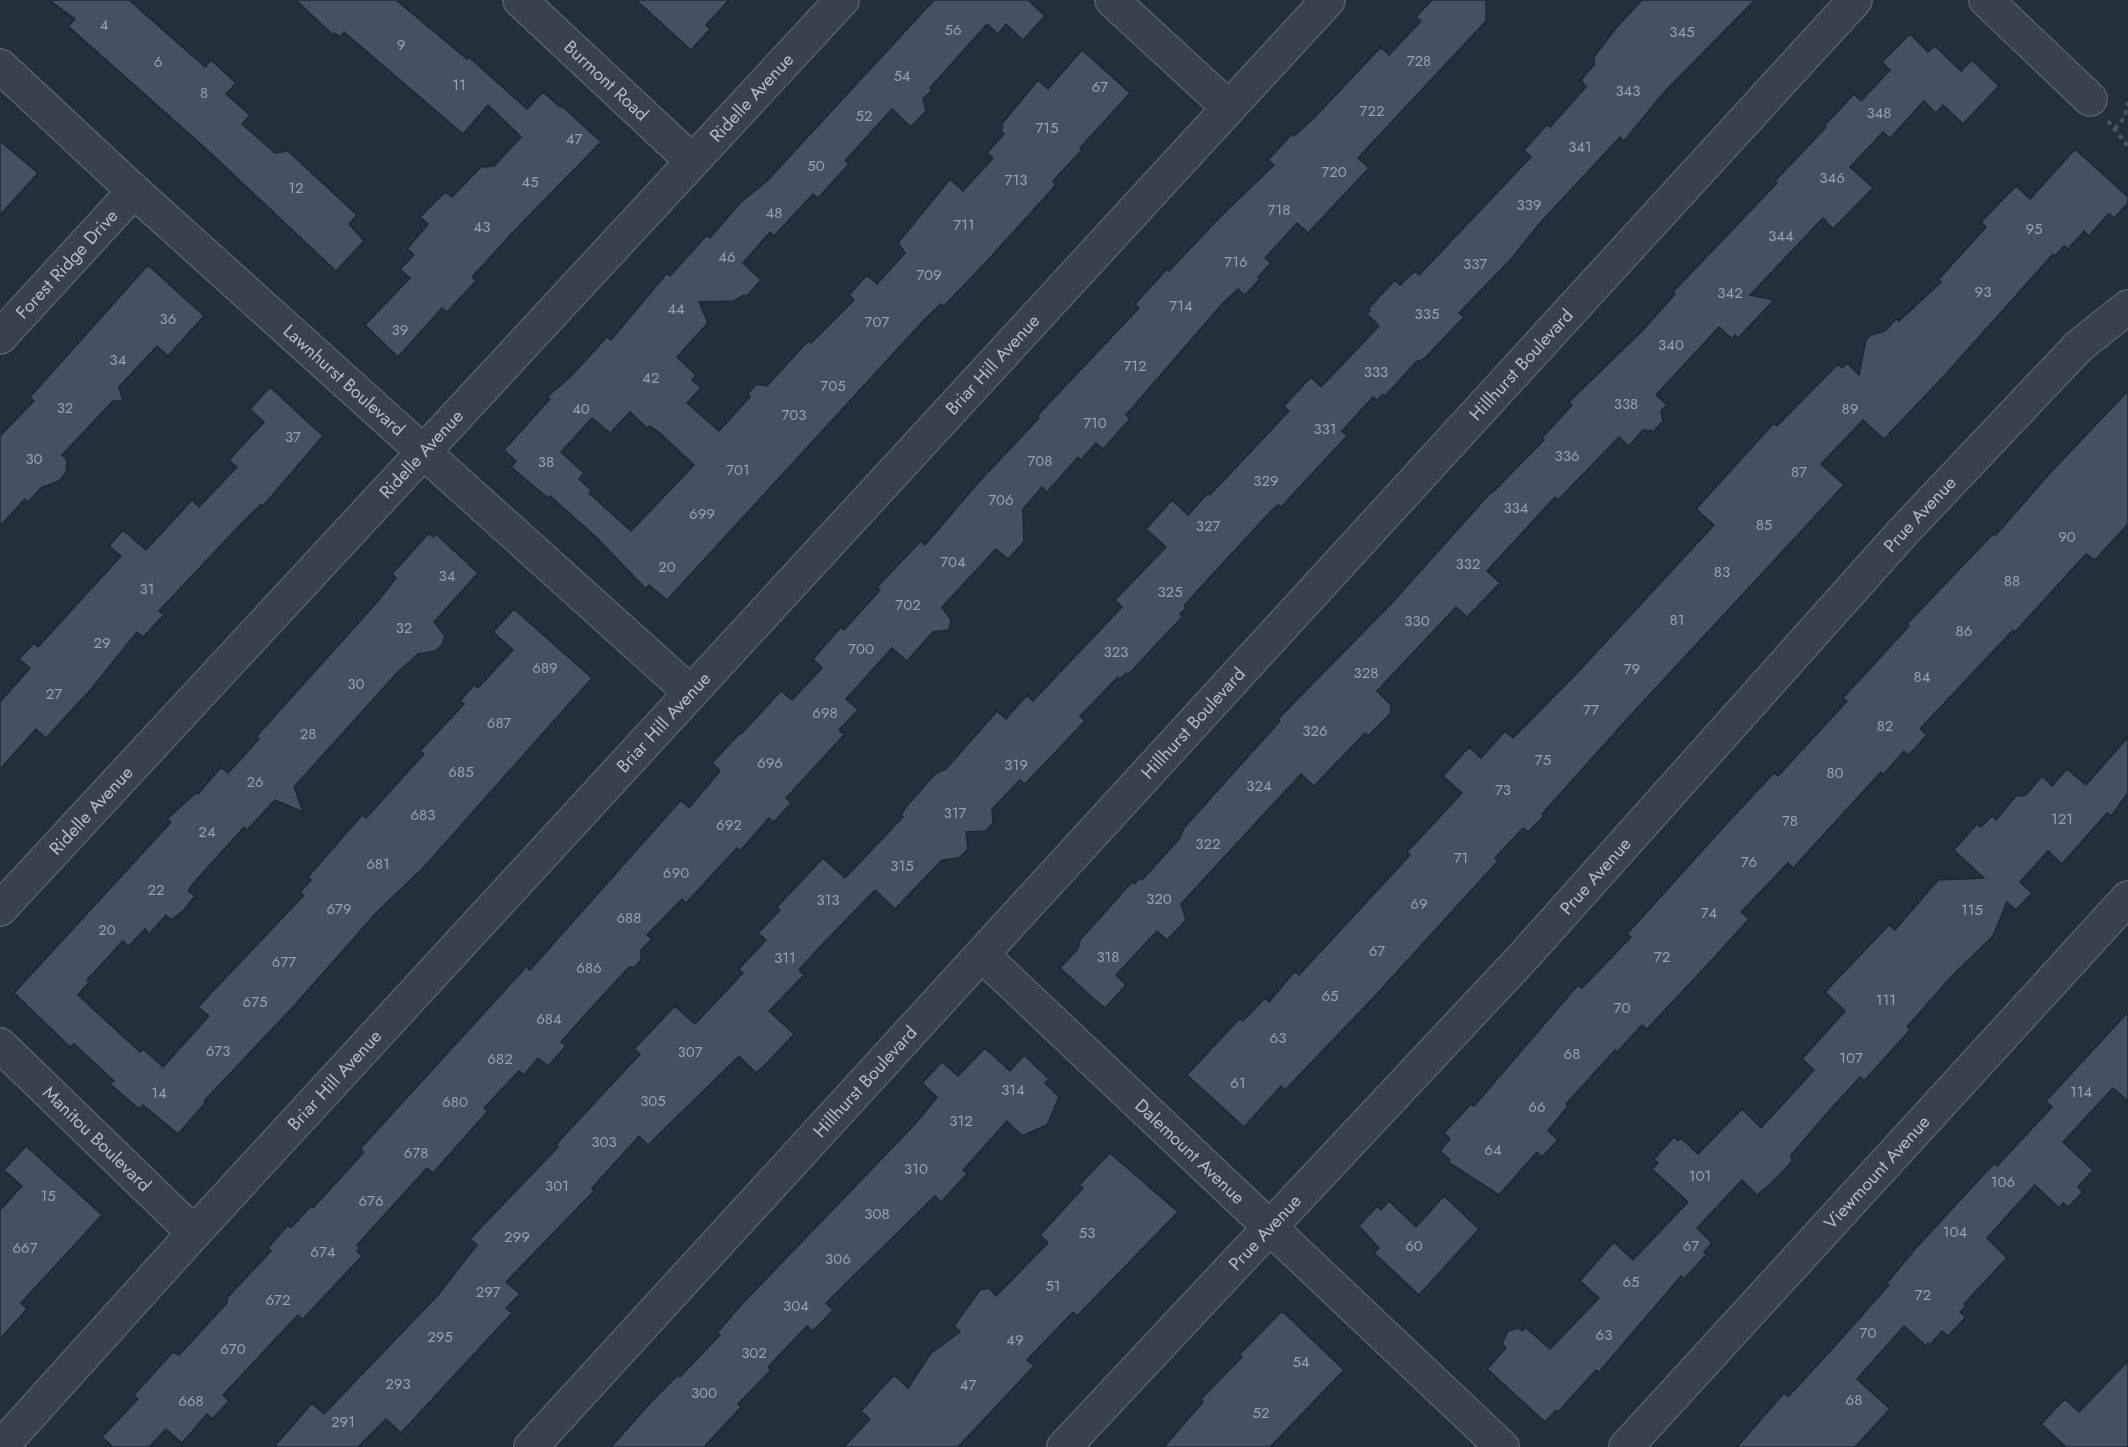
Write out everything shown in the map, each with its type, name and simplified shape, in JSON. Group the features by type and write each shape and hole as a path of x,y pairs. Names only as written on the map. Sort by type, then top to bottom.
{"street":[{"name":"Burmont Road","path":"520,0 692,161"},
{"name":"Ridelle Avenue","path":"0,909 842,0"},
{"path":"1112,0 1228,107"},
{"name":"Briar Hill Avenue","path":"1,1447 194,1233 1328,0"},
{"name":"Hillhurst Boulevard","path":"531,1447 1855,0"},
{"path":"1986,0 2090,99"},
{"name":"Lawnhurst Boulevard","path":"0,66 134,191 691,693"},
{"name":"Forest Ridge Drive","path":"0,337 134,191"},
{"name":"Prue Avenue","path":"1064,1447 1525,955 1903,532 2079,346 2128,307"},
{"name":"Viewmount Avenue","path":"1626,1447 2128,898"},
{"name":"Dalemount Avenue","path":"982,955 1270,1225 1502,1447"},
{"name":"Manitou Boulevard","path":"0,1045 194,1233"}],"path":[{"path":"2115,129 2125,117 2128,102"}],"building":[{"path":"49,0 129,0 205,67 211,60 236,83 226,94 250,115 242,124 275,153 288,151 357,215 349,224 364,241 336,271 203,146 68,26 75,19"},
{"path":"296,0 396,0 467,59 469,57 527,109 543,92 560,107 562,106 601,142 472,277 476,281 447,312 442,308 398,357 365,325 410,278 400,269 414,255 407,249 428,224 420,217 445,192 452,197 481,167 494,166 521,137 488,105 463,134 344,32 340,37 335,33 333,35"},
{"path":"636,0 729,0 706,25 710,29 691,50"},
{"path":"934,0 1028,0 1045,16 1023,40 1006,24 998,34 987,24 930,88 932,90 923,99 926,111 911,127 892,109 845,161 849,164 818,198 813,194 774,236 770,232 743,263 761,280 746,297 744,295 734,301 699,302 708,323 677,357 696,375 692,380 701,388 687,403 719,431 750,397 748,393 757,384 767,386 808,341 811,343 854,300 849,295 867,275 877,284 905,253 898,243 950,179 963,191 993,158 987,153 1004,134 1001,131 1003,127 1001,125 1038,80 1048,89 1082,50 1130,93 1053,181 1055,186 988,260 944,306 941,304 924,320 667,600 649,585 646,589 597,538 550,496 548,498 511,467 516,461 504,450 550,399 547,397 570,377 607,337 611,340 667,273 670,276 707,235 710,238 741,202 767,181","holes":["630,412 647,428 650,426 660,433 694,465 631,531 589,493 591,490 579,479 584,473 561,452 592,418 610,433"]},
{"path":"1432,0 1486,0 1486,21 1358,158 1369,168 1308,233 1297,223 1265,258 1271,263 1258,277 1260,279 1245,295 1238,289 1222,304 1126,415 1130,419 1103,449 1096,443 1081,460 1078,457 1047,492 1042,487 1023,509 1024,542 1008,559 996,549 942,607 951,620 949,630 933,632 907,661 892,648 846,699 858,710 839,730 844,735 786,798 791,803 774,822 769,818 740,851 737,848 686,903 682,899 647,935 652,939 641,950 641,960 635,967 629,967 561,1042 566,1046 548,1066 538,1058 524,1075 519,1071 484,1108 488,1111 433,1173 427,1168 357,1245 360,1248 357,1251 362,1256 303,1319 298,1315 223,1395 229,1401 212,1419 207,1414 182,1443 166,1429 149,1447 113,1447 102,1437 138,1399 134,1395 173,1352 179,1355 227,1303 227,1298 271,1251 268,1248 288,1225 291,1228 311,1206 313,1208 364,1152 360,1149 526,967 530,970 681,800 689,808 720,771 712,763 740,733 781,691 792,700 822,668 813,659 841,627 844,630 880,590 877,587 921,541 925,545 977,484 1039,418 1037,416 1139,308 1135,304 1167,269 1169,271 1274,165 1268,160 1292,134 1294,136 1313,119 1381,47 1389,55 1421,21 1416,17"},
{"path":"1642,0 1755,0 1665,91 1624,141 1620,137 1540,223 1511,259 1459,313 1464,317 1424,359 1416,362 1385,396 1383,394 1377,400 1373,397 1342,431 1347,436 1281,507 1278,505 1272,510 1200,588 1184,606 1186,608 1180,614 1183,616 1128,675 1126,673 1120,679 1118,677 1080,716 1085,721 1025,784 1020,780 992,809 993,823 986,831 966,832 968,849 959,858 942,860 895,909 875,890 815,952 799,970 804,975 769,1011 794,1034 767,1063 756,1073 739,1056 648,1145 639,1136 592,1188 594,1191 506,1282 520,1294 506,1308 512,1313 401,1433 386,1419 358,1447 274,1447 312,1403 324,1414 438,1295 477,1245 470,1239 558,1147 556,1145 561,1139 640,1054 634,1049 675,1006 695,1024 743,973 739,969 766,940 758,933 780,910 777,907 823,858 845,878 903,817 901,815 906,807 935,774 946,769 997,711 1006,719 1027,695 1033,701 1122,607 1115,600 1166,547 1146,529 1172,500 1188,515 1208,493 1210,495 1289,411 1284,406 1311,377 1321,387 1379,326 1367,314 1370,311 1368,309 1395,280 1400,285 1415,271 1419,275 1531,157 1524,150 1547,125 1550,127 1586,87 1581,80 1594,65 1594,57 1616,28"},
{"path":"1910,34 1928,52 1935,46 1961,71 1972,60 1999,86 1963,124 1943,105 1936,113 1924,101 1890,138 1883,132 1850,167 1873,188 1833,229 1823,218 1750,295 1774,300 1738,338 1735,335 1732,339 1719,327 1656,395 1667,405 1661,411 1663,421 1654,431 1643,430 1629,446 1619,437 1558,500 1555,497 1487,571 1500,583 1467,617 1456,607 1377,691 1391,705 1390,714 1368,736 1365,733 1314,786 1301,774 1181,904 1186,920 1167,940 1157,931 1116,975 1126,985 1105,1008 1094,999 1060,968 1078,949 1080,940 1132,882 1134,884 1140,878 1142,880 1180,838 1183,829 1280,721 1278,719 1391,604 1492,491 1544,440 1542,438 1572,405 1569,402 1644,329 1675,294 1673,292 1777,183 1775,181 1826,127 1825,125 1854,94 1861,101 1890,70 1882,62"},
{"path":"0,141 38,173 0,215"},
{"path":"2075,149 2128,197 2128,203 2114,218 2109,213 2089,236 2084,231 2068,249 2064,246 2055,256 2053,254 1944,376 1884,439 1863,420 1821,464 1844,485 1628,718 1542,814 1544,816 1528,832 1523,828 1495,858 1498,861 1375,996 1285,1090 1281,1086 1244,1127 1187,1075 1240,1018 1243,1021 1265,998 1269,1002 1295,971 1299,975 1410,855 1407,852 1462,793 1443,776 1469,747 1481,758 1505,731 1513,738 1578,672 1714,525 1696,509 1774,423 1777,426 1838,364 1842,368 1847,363 1859,375 1866,340 1871,335 1885,331 1896,319 1899,321 1941,282 1938,280 1986,227 1981,222 2016,186 2030,199"},
{"path":"148,265 204,316 168,356 157,346 119,387 123,401 113,401 62,455 67,460 66,473 59,481 41,488 28,502 25,499 0,526 0,436 34,401 30,397"},
{"path":"270,387 323,436 263,506 261,504 239,526 159,611 164,615 143,637 137,632 92,688 46,738 36,729 0,769 0,702 30,668 19,659 34,643 38,647 121,556 109,546 123,530 146,550 192,500 199,507 237,467 229,460 264,422 250,409"},
{"path":"2128,391 2128,524 2095,560 2086,554 2015,632 2013,630 1920,729 1927,735 1909,755 1904,751 1883,775 1881,772 1793,868 1788,863 1741,912 1749,919 1710,962 1647,1029 1642,1025 1617,1052 1615,1050 1566,1104 1568,1106 1548,1131 1558,1140 1542,1157 1537,1152 1499,1195 1448,1162 1450,1160 1440,1151 1450,1139 1444,1133 1471,1104 1474,1106 1578,985 1582,988 1631,937 1627,934 1729,821 1774,773 1778,776 1847,701 1843,698 1909,626 1907,624 1993,534 1995,536 2050,473"},
{"path":"429,533 433,537 436,534 478,573 434,622 445,636 442,645 435,651 418,654 396,674 294,787 303,812 275,800 247,830 244,827 192,885 188,891 195,896 184,910 171,920 166,915 149,934 145,929 128,947 123,941 87,980 89,982 78,995 140,1052 143,1049 163,1067 209,1016 198,1007 304,895 300,892 311,880 308,877 362,815 366,818 424,754 420,751 464,704 460,701 474,685 478,688 513,650 493,632 514,609 592,678 424,867 377,912 293,1007 204,1101 206,1102 178,1134 143,1105 139,1109 110,1084 114,1081 74,1044 70,1047 14,993 171,822 167,819 196,793 198,794 221,767 228,773 259,739 256,737 378,601 396,578 392,574"},
{"path":"2128,737 2128,793 2111,816 2107,813 2062,864 2048,851 2020,882 2032,893 2016,910 2007,902 1993,936 1950,978 1907,1027 1910,1030 1864,1081 1860,1077 1829,1111 1791,1155 1792,1162 1767,1187 1757,1195 1742,1180 1697,1228 1712,1243 1704,1252 1707,1254 1684,1279 1681,1276 1599,1372 1596,1370 1558,1412 1556,1410 1545,1422 1487,1369 1506,1348 1502,1344 1508,1331 1519,1328 1522,1331 1525,1327 1550,1349 1599,1298 1580,1281 1614,1242 1633,1260 1688,1202 1652,1169 1658,1163 1654,1159 1674,1137 1678,1141 1681,1138 1698,1154 1742,1109 1761,1128 1814,1070 1802,1059 1845,1011 1825,992 1889,925 1895,930 1938,880 1984,878 1954,850 1977,824 1981,827 1992,816 1996,820 2016,796 2026,795 2042,776 2052,786 2067,769 2086,785"},
{"path":"2128,1012 2128,1101 2113,1088 2063,1142 2093,1170 2078,1187 2083,1192 2068,1207 2063,1203 2059,1208 2035,1185 1987,1238 2007,1258 1964,1304 1966,1306 1960,1312 1966,1317 1948,1336 1942,1331 1930,1345 1928,1343 1925,1345 1904,1326 1857,1379 1890,1409 1855,1447 1737,1447 1784,1393 1788,1397 1833,1348 1889,1285 1887,1283 1916,1248 1986,1172 1994,1164 1997,1166 2052,1107 2046,1101"},
{"path":"985,1048 1010,1071 1024,1055 1049,1079 1045,1083 1059,1097 1047,1125 1022,1136 1007,1121 963,1170 967,1174 941,1202 935,1196 826,1303 833,1310 813,1331 807,1326 768,1367 771,1370 738,1404 741,1407 704,1447 611,1447 652,1401 678,1375 680,1377 720,1335 717,1333 741,1305 917,1122 937,1097 922,1083 942,1062 958,1076"},
{"path":"26,1146 102,1215 21,1303 27,1309 0,1339 0,1210 22,1186 4,1170"},
{"path":"1110,1153 1178,1212 1077,1316 1073,1312 1027,1360 1034,1366 958,1447 844,1447 870,1419 861,1411 894,1375 908,1388 931,1353 960,1332 954,1326 980,1290 989,1288 996,1296 1048,1243 1040,1235 1083,1188 1079,1185"},
{"path":"1444,1196 1479,1229 1419,1295 1374,1253 1379,1248 1359,1226 1377,1206 1381,1210 1389,1201 1416,1227"},
{"path":"1282,1311 1344,1370 1270,1447 1164,1447 1203,1402 1201,1399 1242,1357 1240,1354"},
{"path":"2128,1361 2128,1447 2066,1447 2041,1424 2065,1399 2079,1412"}]}
